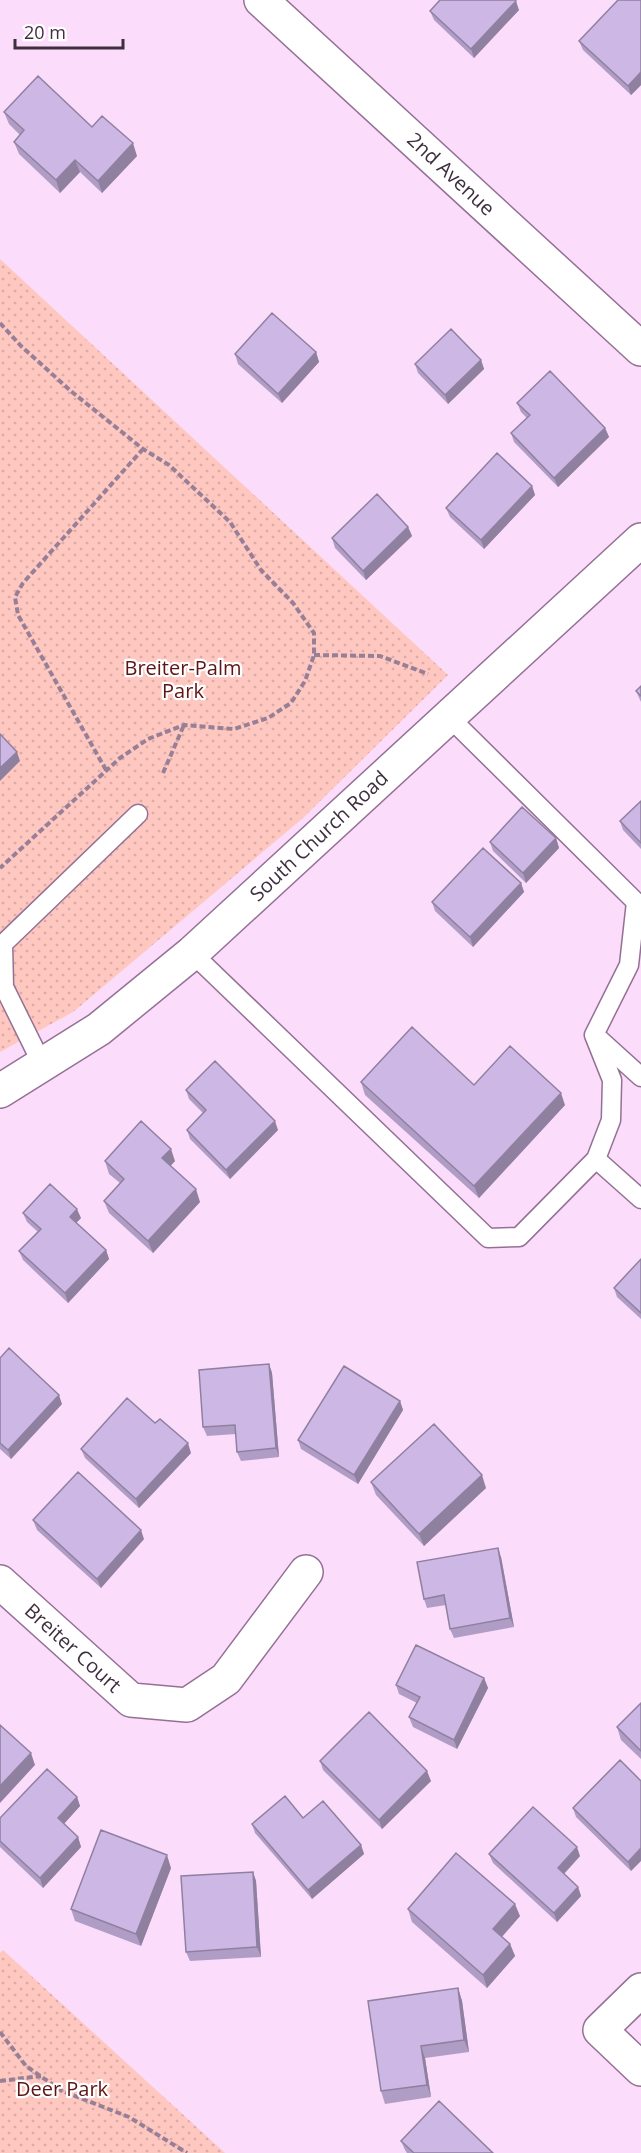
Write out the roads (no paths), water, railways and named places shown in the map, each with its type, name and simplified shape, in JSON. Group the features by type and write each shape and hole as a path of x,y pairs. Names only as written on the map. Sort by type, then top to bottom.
{"street":[{"name":"2nd Avenue","path":"261,0 641,349"},
{"name":"South Church Road","path":"0,1091 99,1029 192,953 631,549"},
{"name":"Breiter Court","path":"0,1582 131,1700 187,1706 226,1679 306,1572"},
{"path":"641,1990 600,2030 641,2069"}],"lane":[{"path":"449,717 636,902 635,966 594,1035"},
{"path":"42,1064 4,987 3,944 138,814"},
{"path":"192,953 488,1238 519,1237 596,1159 611,1120 612,1080 594,1035"},
{"path":"594,1035 641,1077"},
{"path":"596,1159 641,1199"}],"park label":[{"name":"Breiter-Palm Park","path":"183,680"},
{"name":"Deer Park","path":"62,2089"}]}
